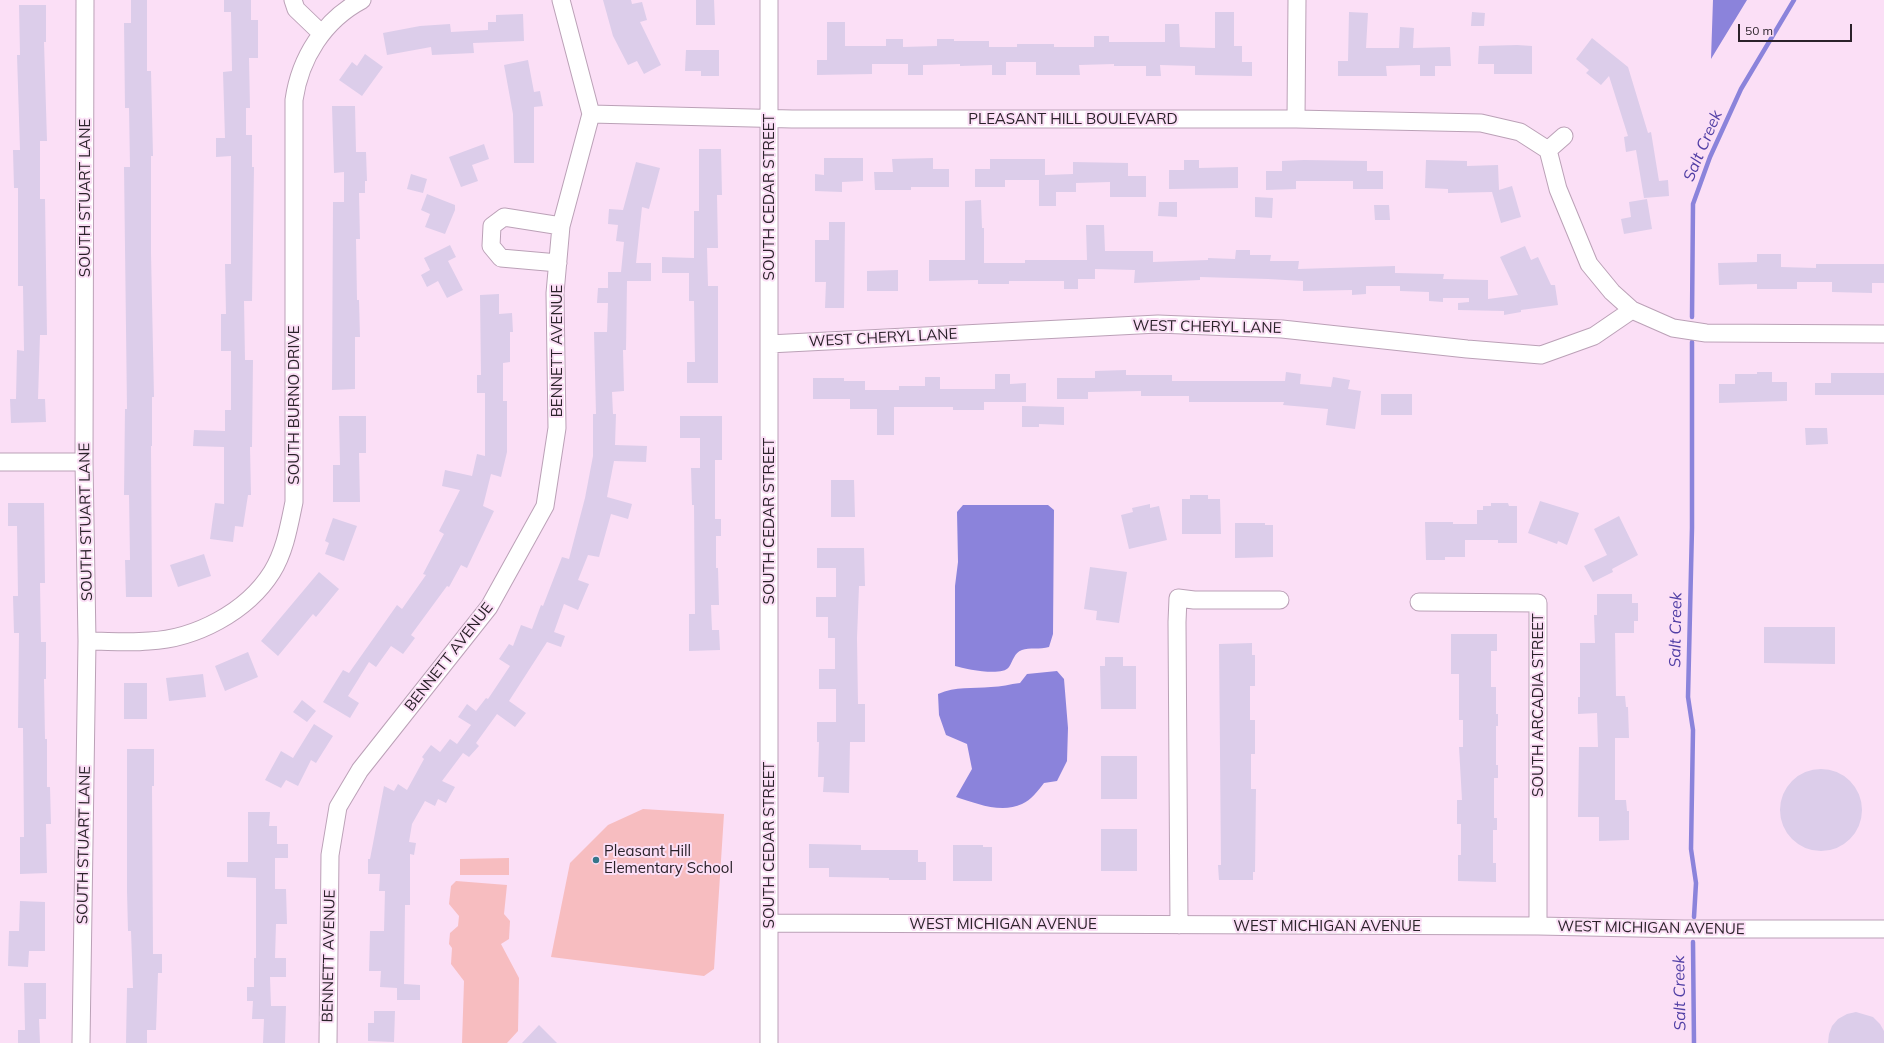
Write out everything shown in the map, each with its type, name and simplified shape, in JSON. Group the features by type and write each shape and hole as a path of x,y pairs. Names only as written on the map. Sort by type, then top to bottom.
{"street":[{"name":"SOUTH STUART LANE","path":"81,1043 87,641 84,462 85,0"},
{"path":"293,0 296,9 321,33"},
{"name":"BENNETT AVENUE","path":"328,1043 330,855 338,807 360,770 489,607 545,506 557,428 555,294 561,226 591,114 561,0"},
{"name":"SOUTH CEDAR STREET","path":"769,0 769,1043"},
{"path":"1296,119 1297,0"},
{"name":"SOUTH BURNO DRIVE","path":"87,641 150,641 194,633 239,608 257,592 272,572 286,541 294,502 294,100 299,73 307,55 321,33 351,2"},
{"name":"PLEASANT HILL BOULEVARD","path":"591,114 769,119 1296,119 1481,123 1520,132 1548,150"},
{"path":"1564,136 1548,150 1558,189 1590,264 1612,292 1632,310 1673,328 1706,333 1884,334"},
{"name":"BENNETT AVENUE","path":"558,263 501,258 491,246 492,226 504,217 561,226"},
{"name":"WEST CHERYL LANE","path":"769,344 1158,324 1290,329 1467,349 1541,355 1594,336 1632,310"},
{"path":"0,462 84,462"},
{"path":"1179,925 1178,598 1194,600 1280,600"},
{"name":"SOUTH ARCADIA STREET","path":"1419,602 1538,603 1538,926"},
{"name":"WEST MICHIGAN AVENUE","path":"769,923 1884,929"}],"shaded area":[{"path":"1713,0 1747,0 1711,59"},
{"path":"963,505 1048,505 1054,510 1053,634 1049,647 1019,651 1015,655 1009,667 1005,670 992,672 955,666 955,586 958,562 957,512"},
{"path":"1057,671 1064,679 1068,728 1067,761 1057,781 1044,783 1028,800 1014,807 997,808 956,797 972,769 967,744 946,735 939,715 938,694 945,691 958,689 995,687 1020,683 1027,674"},
{"path":"643,809 724,814 714,969 704,976 551,957 570,863 608,825"},
{"path":"509,858 509,875 460,875 460,859"},
{"path":"456,881 507,885 504,914 510,921 509,939 501,944 519,978 518,1031 507,1043 462,1043 464,981 451,964 452,948 449,944 450,933 458,926 459,916 449,904 451,886"}],"building":[{"path":"131,0 147,0 147,71 151,71 153,156 151,156 151,253 154,397 152,397 151,446 152,597 126,597 125,560 130,560 129,495 124,495 125,409 127,409 124,167 130,167 129,108 125,108 124,23 131,23"},
{"path":"224,0 251,0 251,20 258,20 258,58 249,58 250,108 246,108 246,135 252,135 252,167 254,167 252,301 244,301 245,360 253,360 252,447 250,447 251,495 248,495 243,527 235,526 233,542 210,539 215,503 224,504 224,447 193,446 194,430 225,431 225,410 231,410 231,351 221,351 221,314 226,314 225,264 231,264 231,156 216,157 216,138 225,138 223,72 232,71 231,12 224,12"},
{"path":"603,0 631,0 632,4 642,2 647,20 640,22 661,65 644,74 637,61 628,65 613,36"},
{"path":"696,0 714,0 715,25 696,25"},
{"path":"19,5 46,5 46,42 44,42 47,141 40,141 40,199 45,199 47,335 40,335 38,399 45,399 46,422 11,423 10,399 16,399 17,350 24,351 23,286 18,286 18,188 14,188 13,150 20,150 17,55 20,55"},
{"path":"1215,12 1234,12 1234,46 1242,46 1242,62 1252,62 1252,76 1195,75 1195,66 1160,65 1161,76 1146,76 1146,66 1114,66 1114,64 1079,65 1080,75 1036,75 1036,62 1006,62 1006,75 992,75 992,65 923,65 923,75 908,75 908,64 872,64 872,74 817,75 817,60 827,60 827,22 845,22 845,46 886,46 886,39 903,39 903,47 937,46 937,39 954,39 954,41 989,41 989,47 1017,47 1017,44 1054,44 1054,47 1094,47 1094,36 1109,36 1109,42 1165,42 1165,24 1179,24 1180,47 1215,48"},
{"path":"1349,12 1368,13 1366,48 1399,48 1400,27 1414,28 1413,48 1450,47 1451,66 1435,66 1435,76 1420,76 1420,65 1386,66 1387,76 1338,76 1338,61 1348,61"},
{"path":"1472,12 1485,13 1484,26 1471,26"},
{"path":"523,14 524,41 473,43 474,53 432,55 431,47 387,55 383,33 420,26 450,24 451,32 488,30 488,22 496,22 496,15"},
{"path":"1592,38 1628,67 1648,133 1651,132 1659,181 1668,180 1669,196 1644,198 1636,150 1626,152 1624,137 1628,136 1609,76 1601,85 1586,73 1589,70 1576,59"},
{"path":"1479,46 1532,46 1532,74 1494,74 1494,64 1478,64"},
{"path":"686,50 719,50 719,76 701,76 701,71 685,71"},
{"path":"365,54 383,67 362,96 339,80 352,62 357,66"},
{"path":"528,60 534,92 540,91 543,106 534,107 534,163 514,163 513,114 504,65"},
{"path":"332,106 355,106 356,152 366,152 367,181 365,181 365,193 359,193 360,239 356,239 357,300 359,300 360,337 355,337 355,389 332,390 333,202 344,202 344,172 334,173"},
{"path":"484,144 489,159 472,165 478,181 461,187 449,157"},
{"path":"699,149 721,149 722,195 717,195 718,248 707,248 708,286 718,286 718,383 687,383 687,362 695,362 694,301 689,301 689,273 662,273 662,257 694,258 694,211 699,211"},
{"path":"824,158 863,158 863,181 842,182 842,192 815,191 815,174 824,175"},
{"path":"933,158 933,169 949,169 949,187 911,187 911,190 875,190 874,172 893,172 892,159"},
{"path":"990,159 1045,159 1045,175 1073,174 1073,162 1128,163 1128,176 1146,176 1146,197 1110,197 1110,182 1076,183 1076,192 1056,192 1056,206 1039,206 1039,180 1005,180 1005,187 975,187 975,169 990,169"},
{"path":"1184,160 1199,160 1199,168 1238,167 1238,188 1169,189 1169,170 1184,170"},
{"path":"1426,160 1467,161 1467,166 1498,165 1499,190 1512,186 1521,217 1501,223 1492,192 1448,193 1448,189 1425,188"},
{"path":"1282,161 1367,161 1367,171 1383,171 1383,189 1353,189 1353,181 1296,181 1296,189 1266,190 1266,171 1282,171"},
{"path":"636,162 660,168 649,209 642,207 636,263 651,263 651,281 627,281 626,350 623,350 624,391 612,392 613,414 616,414 615,445 647,446 646,462 614,461 607,497 632,504 628,519 611,514 599,557 588,555 578,580 589,584 578,610 564,604 554,632 565,636 561,647 547,642 509,701 526,713 515,727 497,714 476,743 479,746 469,757 463,753 442,781 455,787 446,803 438,799 435,806 425,801 412,824 409,842 416,843 414,855 410,854 410,905 405,905 404,984 420,985 420,1000 397,1000 397,988 380,987 381,971 369,971 370,931 384,931 385,891 379,891 380,874 368,874 368,859 370,859 384,786 394,791 398,784 407,790 424,759 422,757 431,745 440,752 450,739 457,744 471,725 458,717 467,704 476,711 486,698 488,699 510,666 499,659 509,644 513,646 521,625 532,629 541,605 543,606 562,557 569,559 585,498 593,456 593,414 596,414 594,332 607,332 608,303 597,303 598,288 608,288 608,272 621,272 624,242 616,241 618,225 608,224 609,209 623,210"},
{"path":"411,174 427,179 423,193 407,189"},
{"path":"427,194 455,205 455,210 445,234 425,227 430,214 421,210"},
{"path":"1255,197 1273,198 1272,218 1255,217"},
{"path":"1647,199 1652,229 1624,234 1621,219 1631,217 1629,202"},
{"path":"981,200 982,228 984,228 984,263 1025,263 1025,260 1087,260 1086,225 1104,225 1105,251 1153,251 1153,262 1208,260 1208,258 1235,259 1236,250 1250,250 1250,255 1271,255 1270,261 1299,261 1298,269 1395,266 1395,273 1444,274 1443,279 1488,280 1488,299 1518,295 1500,257 1525,246 1531,260 1538,257 1551,285 1555,285 1558,305 1521,310 1521,312 1504,315 1504,311 1458,310 1458,303 1469,302 1469,298 1443,298 1443,302 1429,301 1429,292 1400,291 1400,286 1366,286 1366,294 1352,295 1352,290 1303,291 1303,281 1268,279 1200,277 1200,280 1134,283 1135,270 1095,269 1095,279 1078,279 1078,289 1064,289 1064,281 1009,281 1009,284 978,284 978,280 929,281 929,260 965,260 965,201"},
{"path":"1159,202 1177,202 1177,217 1158,216"},
{"path":"1374,205 1389,205 1390,220 1375,220"},
{"path":"829,222 845,222 844,308 825,308 826,282 815,282 815,240 829,240"},
{"path":"450,245 456,257 448,261 463,290 447,298 438,281 427,287 421,275 430,270 424,258"},
{"path":"1757,254 1781,254 1781,267 1816,268 1816,264 1884,264 1884,283 1872,283 1872,293 1832,292 1832,282 1797,282 1797,289 1757,289 1757,284 1719,285 1718,263 1757,262"},
{"path":"898,270 898,291 867,291 867,271"},
{"path":"499,294 499,314 512,313 513,332 510,332 510,362 503,363 503,401 507,401 507,452 501,477 491,474 483,506 494,511 467,568 461,565 449,587 447,586 411,635 415,638 403,654 391,646 376,667 369,662 348,696 359,703 350,718 323,702 343,670 349,673 397,605 402,609 426,575 423,574 444,534 439,531 460,490 442,486 445,470 472,476 477,454 485,456 485,393 477,393 477,375 481,375 480,295"},
{"path":"1126,370 1126,375 1172,375 1172,381 1285,381 1286,372 1301,374 1300,384 1331,387 1333,377 1350,380 1348,389 1361,391 1355,429 1326,425 1328,409 1283,405 1284,402 1189,402 1189,396 1141,396 1141,391 1088,392 1088,399 1057,399 1057,378 1095,378 1095,371"},
{"path":"1757,372 1772,372 1772,382 1787,382 1787,401 1719,403 1719,384 1735,384 1735,374 1757,374"},
{"path":"1831,373 1884,373 1884,395 1815,395 1815,383 1831,383"},
{"path":"995,374 1010,374 1010,384 1026,383 1026,402 984,402 984,410 953,410 953,407 894,407 894,435 877,435 877,409 850,409 850,399 813,399 813,378 844,378 844,381 865,381 865,390 899,390 899,386 925,386 925,377 940,377 940,389 995,389"},
{"path":"1381,394 1412,394 1412,415 1381,415"},
{"path":"1022,406 1064,407 1064,425 1039,424 1039,427 1022,427"},
{"path":"339,416 366,416 366,453 359,453 360,502 333,502 333,465 340,465"},
{"path":"680,416 722,416 722,460 715,460 715,519 721,519 721,536 716,536 716,568 718,568 719,605 711,605 712,630 719,630 720,650 689,651 689,614 695,614 694,505 692,505 691,468 700,468 700,438 680,438"},
{"path":"1805,428 1827,428 1828,444 1806,445"},
{"path":"831,480 854,480 855,517 831,517"},
{"path":"1190,495 1208,495 1208,499 1220,499 1221,534 1182,534 1182,499 1190,499"},
{"path":"1540,501 1579,513 1567,545 1558,541 1557,544 1528,533"},
{"path":"8,503 44,503 45,583 40,583 41,642 46,642 46,679 44,679 45,739 47,739 47,787 50,787 51,824 46,824 47,873 20,874 20,837 24,837 23,728 18,728 19,633 14,633 13,596 18,596 17,526 8,526"},
{"path":"1491,503 1508,503 1509,506 1517,506 1517,543 1498,543 1498,540 1465,540 1465,557 1445,557 1445,560 1426,560 1425,522 1477,524 1477,510 1483,510 1483,506 1491,506"},
{"path":"1150,504 1150,508 1159,506 1167,540 1129,549 1121,515 1133,512 1132,508"},
{"path":"1619,516 1638,555 1612,569 1613,572 1593,582 1584,566 1607,555 1594,529"},
{"path":"333,518 357,526 344,561 325,554 329,543 325,541"},
{"path":"1235,523 1265,523 1265,525 1273,525 1273,557 1235,558"},
{"path":"817,548 864,548 865,586 859,586 857,638 858,704 865,704 865,742 850,742 849,793 823,792 824,777 818,777 819,742 817,742 817,722 836,722 836,689 819,689 819,669 835,669 835,638 828,638 828,617 816,617 816,597 836,597 836,568 817,568"},
{"path":"204,554 211,576 178,587 170,565"},
{"path":"1090,567 1127,572 1119,623 1096,620 1097,611 1084,609"},
{"path":"319,572 339,589 316,617 313,614 278,656 261,641"},
{"path":"1597,594 1632,594 1632,603 1638,603 1638,621 1634,621 1634,633 1615,633 1616,696 1625,696 1626,707 1628,707 1629,738 1615,738 1615,800 1626,800 1627,811 1629,811 1629,840 1599,841 1599,817 1578,817 1579,747 1598,747 1597,713 1578,714 1578,697 1580,697 1580,643 1595,643 1594,615 1597,615"},
{"path":"1764,627 1835,627 1835,664 1764,663"},
{"path":"1451,634 1497,634 1497,651 1491,651 1491,687 1496,687 1496,714 1498,714 1498,726 1496,726 1496,765 1498,765 1498,778 1494,778 1494,818 1497,818 1497,830 1493,830 1493,863 1496,863 1496,882 1458,881 1458,855 1461,855 1461,824 1457,824 1457,800 1462,800 1459,747 1463,747 1463,720 1459,720 1459,674 1451,674"},
{"path":"1252,643 1252,655 1255,655 1255,686 1250,686 1250,720 1255,720 1255,754 1251,754 1251,789 1256,789 1255,872 1253,872 1253,880 1219,880 1218,865 1221,865 1219,644"},
{"path":"248,652 258,677 225,691 215,666"},
{"path":"1105,657 1123,657 1123,666 1136,666 1136,709 1101,709 1100,666 1105,666"},
{"path":"203,674 206,697 169,701 166,678"},
{"path":"124,683 147,683 147,719 124,719"},
{"path":"302,700 316,711 307,722 293,712"},
{"path":"314,724 333,736 316,763 311,760 298,786 286,780 281,788 265,780 281,751 293,758"},
{"path":"127,749 154,749 154,786 152,786 153,954 162,954 162,973 158,973 156,1030 147,1030 147,1043 126,1043 127,988 133,988 131,931 128,931"},
{"path":"1101,756 1137,756 1137,799 1101,799"},
{"path":"1821,769 1837,772 1850,781 1859,794 1862,810 1859,826 1850,839 1837,848 1821,851 1805,848 1792,839 1783,826 1780,810 1783,794 1792,781 1805,772"},
{"path":"248,812 270,812 269,826 277,826 277,844 288,844 288,858 275,858 275,889 286,889 287,924 276,924 275,958 286,958 286,977 270,977 271,1006 286,1006 285,1043 263,1043 264,1019 252,1019 253,1001 247,1001 247,987 254,987 254,958 256,958 256,878 227,877 227,862 248,862"},
{"path":"1101,829 1137,829 1137,871 1101,871"},
{"path":"809,844 861,845 861,850 918,850 918,862 926,862 926,880 829,877 829,868 809,868"},
{"path":"953,845 983,845 983,847 992,847 992,881 953,881"},
{"path":"20,901 45,902 45,951 29,951 28,967 8,966 9,931 19,931"},
{"path":"24,983 46,983 46,1019 39,1019 40,1043 18,1043 18,1030 25,1030"},
{"path":"374,1011 395,1011 394,1042 368,1041 368,1023 374,1023"},
{"path":"1856,1012 1873,1017 1880,1024 1884,1031 1884,1043 1828,1043 1832,1026 1838,1019 1847,1014"},
{"path":"539,1025 557,1043 522,1043"}],"waterway":[{"name":"Salt Creek","path":"1692,317 1693,204 1710,157 1741,89 1794,0"},
{"name":"Salt Creek","path":"1692,342 1692,528 1688,697 1693,730 1691,849 1696,883 1694,917"},
{"name":"Salt Creek","path":"1693,942 1694,1043"}],"place":[{"name":"Pleasant Hill Elementary School","path":"596,860"}]}
